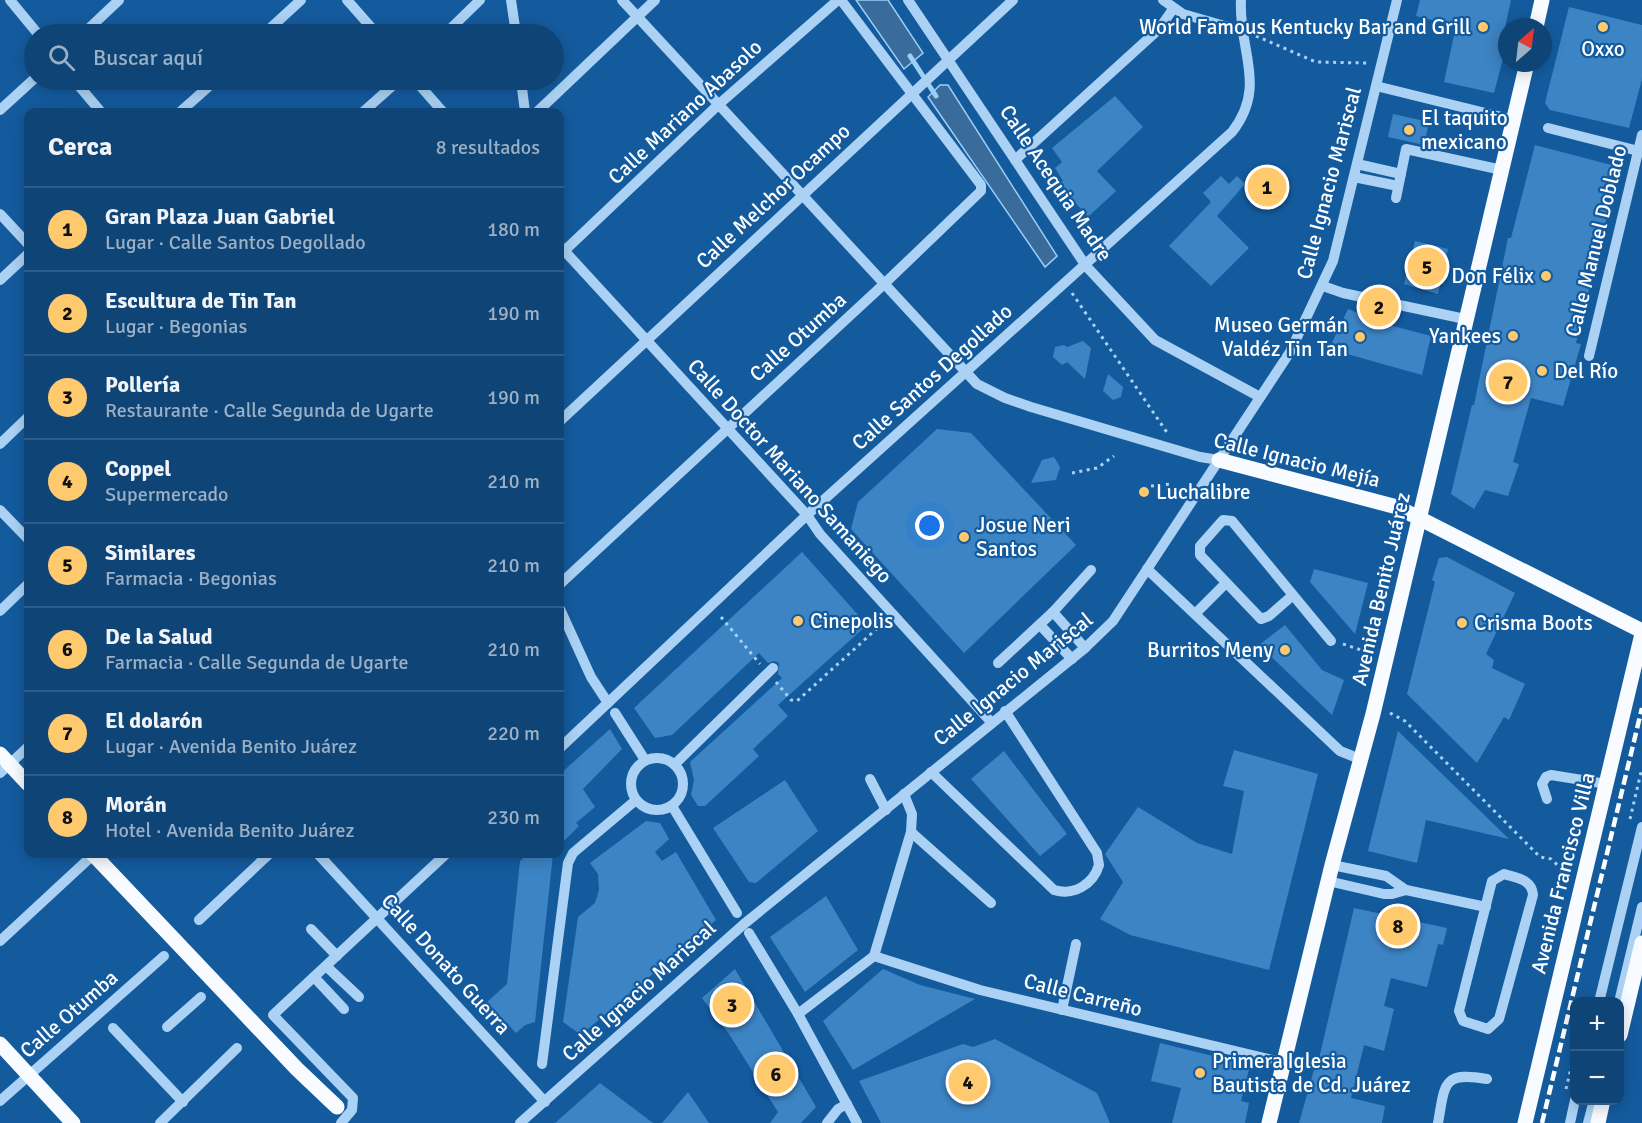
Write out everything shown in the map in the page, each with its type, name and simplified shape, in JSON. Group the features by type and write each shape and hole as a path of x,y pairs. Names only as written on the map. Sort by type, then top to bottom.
{"main road":[{"path":"1538,18 1542,0"},
{"name":"Avenida Benito Juárez","path":"1269,1123 1332,865 1389,649 1525,72"},
{"name":"Calle Ignacio Mejía","path":"1219,460 1397,507 1420,516 1435,527 1642,632"},
{"name":"Avenida Francisco Villa","path":"1525,1123 1642,632"},
{"path":"3,764 24,781"},
{"path":"97,858 297,1069 338,1107"},
{"path":"1624,1018 1642,945"},
{"path":"0,1044 73,1123"},
{"path":"1598,1123 1602,1105"}],"street":[{"path":"10,0 30,24"},
{"path":"94,24 119,0"},
{"path":"275,24 302,0"},
{"path":"347,0 368,24"},
{"path":"455,24 480,0"},
{"path":"511,0 515,24"},
{"name":"Calle Ignacio Mejía","path":"622,0 883,285 965,373 984,389 1005,398 1200,457 1219,460"},
{"path":"564,86 655,0"},
{"path":"840,0 915,92"},
{"name":"Calle Mariano Abasolo","path":"564,248 718,105 840,0"},
{"name":"Calle Acequia Madre","path":"908,0 1086,266 1155,340 1260,397"},
{"name":"Calle Melchor Ocampo","path":"564,417 1013,0"},
{"path":"1163,0 1173,9 1242,31"},
{"name":"Calle Santos Degollado","path":"564,744 807,515 1086,266 1232,132 1242,120 1251,92 1251,74 1242,31 1240,0"},
{"name":"Calle Ignacio Mariscal","path":"520,1123 744,924 991,722 1072,659 1113,621 1290,352 1323,286 1333,261 1397,0"},
{"path":"1015,160 1159,29 1173,9"},
{"path":"1376,86 1514,120"},
{"path":"0,110 24,88"},
{"path":"82,90 97,108"},
{"path":"184,108 205,90"},
{"path":"368,108 388,90"},
{"path":"424,90 440,108"},
{"path":"522,90 524,108"},
{"path":"541,108 560,90"},
{"name":"Calle Otumba","path":"564,580 883,285 981,191 981,185 915,92"},
{"path":"1548,128 1640,151"},
{"name":"Calle Manuel Doblado","path":"1588,356 1640,151 1642,135"},
{"path":"1396,198 1407,149 1502,170"},
{"path":"1357,164 1401,174"},
{"path":"1354,177 1398,186"},
{"path":"0,214 24,240"},
{"name":"Calle Doctor Mariano Samaniego","path":"564,254 807,515 820,534 991,722"},
{"path":"0,280 24,258"},
{"path":"1323,286 1344,293 1465,319"},
{"path":"0,444 24,421"},
{"path":"0,510 24,535"},
{"path":"1293,595 1269,616 1261,618 1225,584 1200,555 1200,546 1215,527 1228,520 1293,595 1331,641"},
{"path":"1147,569 1340,751 1360,759"},
{"path":"998,663 1053,612 1091,570"},
{"path":"1196,613 1225,584"},
{"path":"0,611 24,588"},
{"path":"1053,612 1085,648"},
{"path":"564,618 591,677 608,703"},
{"path":"1040,625 1072,659"},
{"path":"675,764 770,670"},
{"path":"931,772 1054,890 1066,894 1075,891 1089,880 1099,865 1097,853 1005,711"},
{"path":"615,713 645,760"},
{"path":"3,764 24,750"},
{"path":"666,759 675,764 681,772 683,791 672,806 652,810 636,800 630,782 633,773 645,760 666,759"},
{"path":"1547,799 1542,784 1551,776 1607,784"},
{"path":"870,779 886,810"},
{"path":"798,1014 874,956 911,832 912,814 904,794"},
{"path":"542,1064 568,863 573,853 636,800"},
{"path":"672,806 737,913"},
{"path":"1600,997 1642,827"},
{"path":"911,832 991,903"},
{"path":"0,941 89,858"},
{"path":"199,920 265,858"},
{"name":"Calle Donato Guerra","path":"322,858 545,1102"},
{"path":"341,1123 352,1110 353,1098 273,1015 442,858"},
{"path":"1332,865 1386,876 1406,890 1486,907"},
{"path":"1499,875 1525,881 1533,889 1499,1019 1488,1029 1463,1021 1459,1011 1486,907 1492,881 1499,875"},
{"path":"1328,881 1384,894 1406,890"},
{"path":"1619,997 1642,907"},
{"path":"311,929 337,956"},
{"path":"749,933 798,1014 857,1123"},
{"path":"1062,1010 1076,944"},
{"name":"Calle Otumba","path":"0,1101 164,956"},
{"name":"Calle Carreño","path":"874,956 922,973 1062,1010 1285,1063"},
{"path":"326,966 359,997"},
{"path":"314,977 344,1009"},
{"path":"167,1027 201,997"},
{"path":"113,1028 183,1102"},
{"path":"160,1123 237,1048"},
{"path":"1438,1123 1446,1085 1454,1078 1464,1075 1487,1079"},
{"path":"826,1123 838,1109 847,1104"},
{"path":"1570,1123 1574,1105"},
{"path":"1588,1123 1593,1105"}],"path":[{"path":"1242,31 1316,62 1369,63 1366,75"},
{"path":"1064,284 1171,438"},
{"path":"1072,473 1097,468 1114,456"},
{"path":"1151,486 1172,484"},
{"path":"720,617 770,670 791,700 797,701 882,624"},
{"path":"1331,641 1364,651"},
{"path":"1390,713 1405,721 1540,856 1551,859 1565,872"}],"water":[{"path":"856,0 888,0 923,53 904,69"},
{"path":"940,85 948,85 1057,256 1045,267 928,97"}],"building":[{"path":"1420,0 1511,0 1507,18 1498,18 1499,72 1494,93 1444,82 1456,26 1416,16"},
{"path":"1569,7 1642,25 1642,79 1629,128 1550,110 1545,103"},
{"path":"1115,96 1143,127 1097,171 1116,191 1088,217 1059,184 1063,181 1055,168 1062,162 1052,148"},
{"name":"El taquito mexicano","path":"1393,114 1429,122 1424,145 1388,137"},
{"path":"1535,145 1619,167 1576,343 1581,344 1563,406 1531,398 1513,462 1519,464 1508,496 1485,490 1474,509 1451,494 1472,405 1474,405 1508,238 1511,238"},
{"path":"1221,176 1229,184 1237,176 1245,184 1217,216 1249,248 1211,286 1169,246 1211,202 1203,193"},
{"path":"1415,241 1448,249 1438,294 1404,284"},
{"path":"1348,309 1389,325 1431,336 1422,375 1329,349"},
{"path":"1083,341 1091,348 1085,379 1067,362 1062,365 1053,357 1055,347 1064,345 1067,347"},
{"path":"1108,374 1123,387 1121,397 1113,400 1103,391"},
{"name":"Josue Neri Santos","path":"937,429 971,433 1076,545 964,653 851,529 858,502"},
{"path":"1054,457 1060,467 1056,480 1031,483 1042,460"},
{"path":"802,552 867,625 778,705 788,716 753,749 759,756 705,806 698,806 691,795 694,780 690,762 782,678 778,674 779,663 774,661 768,663 759,653 672,735 655,738 634,708"},
{"path":"1447,557 1515,593 1486,654 1494,660 1492,668 1525,684 1509,720 1504,717 1477,763 1407,694 1435,582 1432,580 1439,558"},
{"path":"1314,569 1368,583 1355,634 1310,582"},
{"path":"1285,625 1322,670 1344,680 1332,715 1259,645"},
{"path":"610,729 622,749 583,789 595,807 576,823 579,826 564,841 564,770"},
{"path":"1398,731 1509,839 1426,820 1417,863 1368,851"},
{"path":"1234,750 1318,774 1269,970 1130,935 1100,919 1123,882 1105,854 1138,807 1197,843 1232,854 1244,791 1223,786"},
{"path":"1004,751 1067,834 1040,856 971,779"},
{"path":"785,780 818,831 756,883 749,882 713,828"},
{"path":"646,821 660,823 669,839 655,852 662,861 676,852 716,920 581,1035 563,1022 578,917 595,903 599,890 598,874 590,863"},
{"path":"523,858 553,858 535,1022 525,1025 516,1033 487,1002 507,984 520,861"},
{"path":"826,896 858,950 805,992 770,937"},
{"path":"1354,908 1447,928 1443,945 1438,944 1427,987 1391,978 1384,1006 1394,1009 1384,1051 1364,1045 1351,1098 1385,1106 1382,1123 1299,1123 1317,1059 1319,1059"},
{"path":"735,969 816,1107 801,1123 770,1123 778,1112 729,1034 702,998"},
{"path":"883,969 920,985 975,999 853,1070 823,1021"},
{"path":"995,1039 1097,1093 1110,1123 881,1123 859,1081 963,1044 973,1047"},
{"name":"Primera Iglesia Bautista de Cd. Juárez","path":"1160,1043 1250,1065 1241,1101 1249,1103 1245,1123 1172,1123 1181,1088 1151,1081"},
{"path":"600,1083 653,1123 555,1123"},
{"path":"688,1092 709,1123 662,1123"}],"waterway":[{"path":"910,56 936,96"}],"railway":[{"path":"1542,1123 1642,708"}],"place":[{"name":"World Famous Kentucky Bar and Grill","path":"1483,27"},
{"name":"Oxxo","path":"1603,27"},
{"name":"El taquito mexicano","path":"1409,130"},
{"name":"Gran Plaza Juan Gabriel","path":"1267,187"},
{"name":"Similares","path":"1427,267"},
{"name":"Don Félix","path":"1546,276"},
{"name":"Escultura de Tin Tan","path":"1379,307"},
{"name":"Yankees","path":"1513,336"},
{"name":"Museo Germán Valdéz Tin Tan","path":"1360,337"},
{"name":"Del Río","path":"1542,371"},
{"name":"El dolarón","path":"1508,382"},
{"name":"Luchalibre","path":"1144,492"},
{"name":"Josue Neri Santos","path":"964,537"},
{"name":"Cinepolis","path":"798,621"},
{"name":"Crisma Boots","path":"1462,623"},
{"name":"Burritos Meny","path":"1285,650"},
{"name":"Morán","path":"1398,926"},
{"name":"Pollería","path":"732,1005"},
{"name":"Primera Iglesia Bautista de Cd. Juárez","path":"1200,1073"},
{"name":"De la Salud","path":"776,1074"},
{"name":"Coppel","path":"968,1082"}]}
